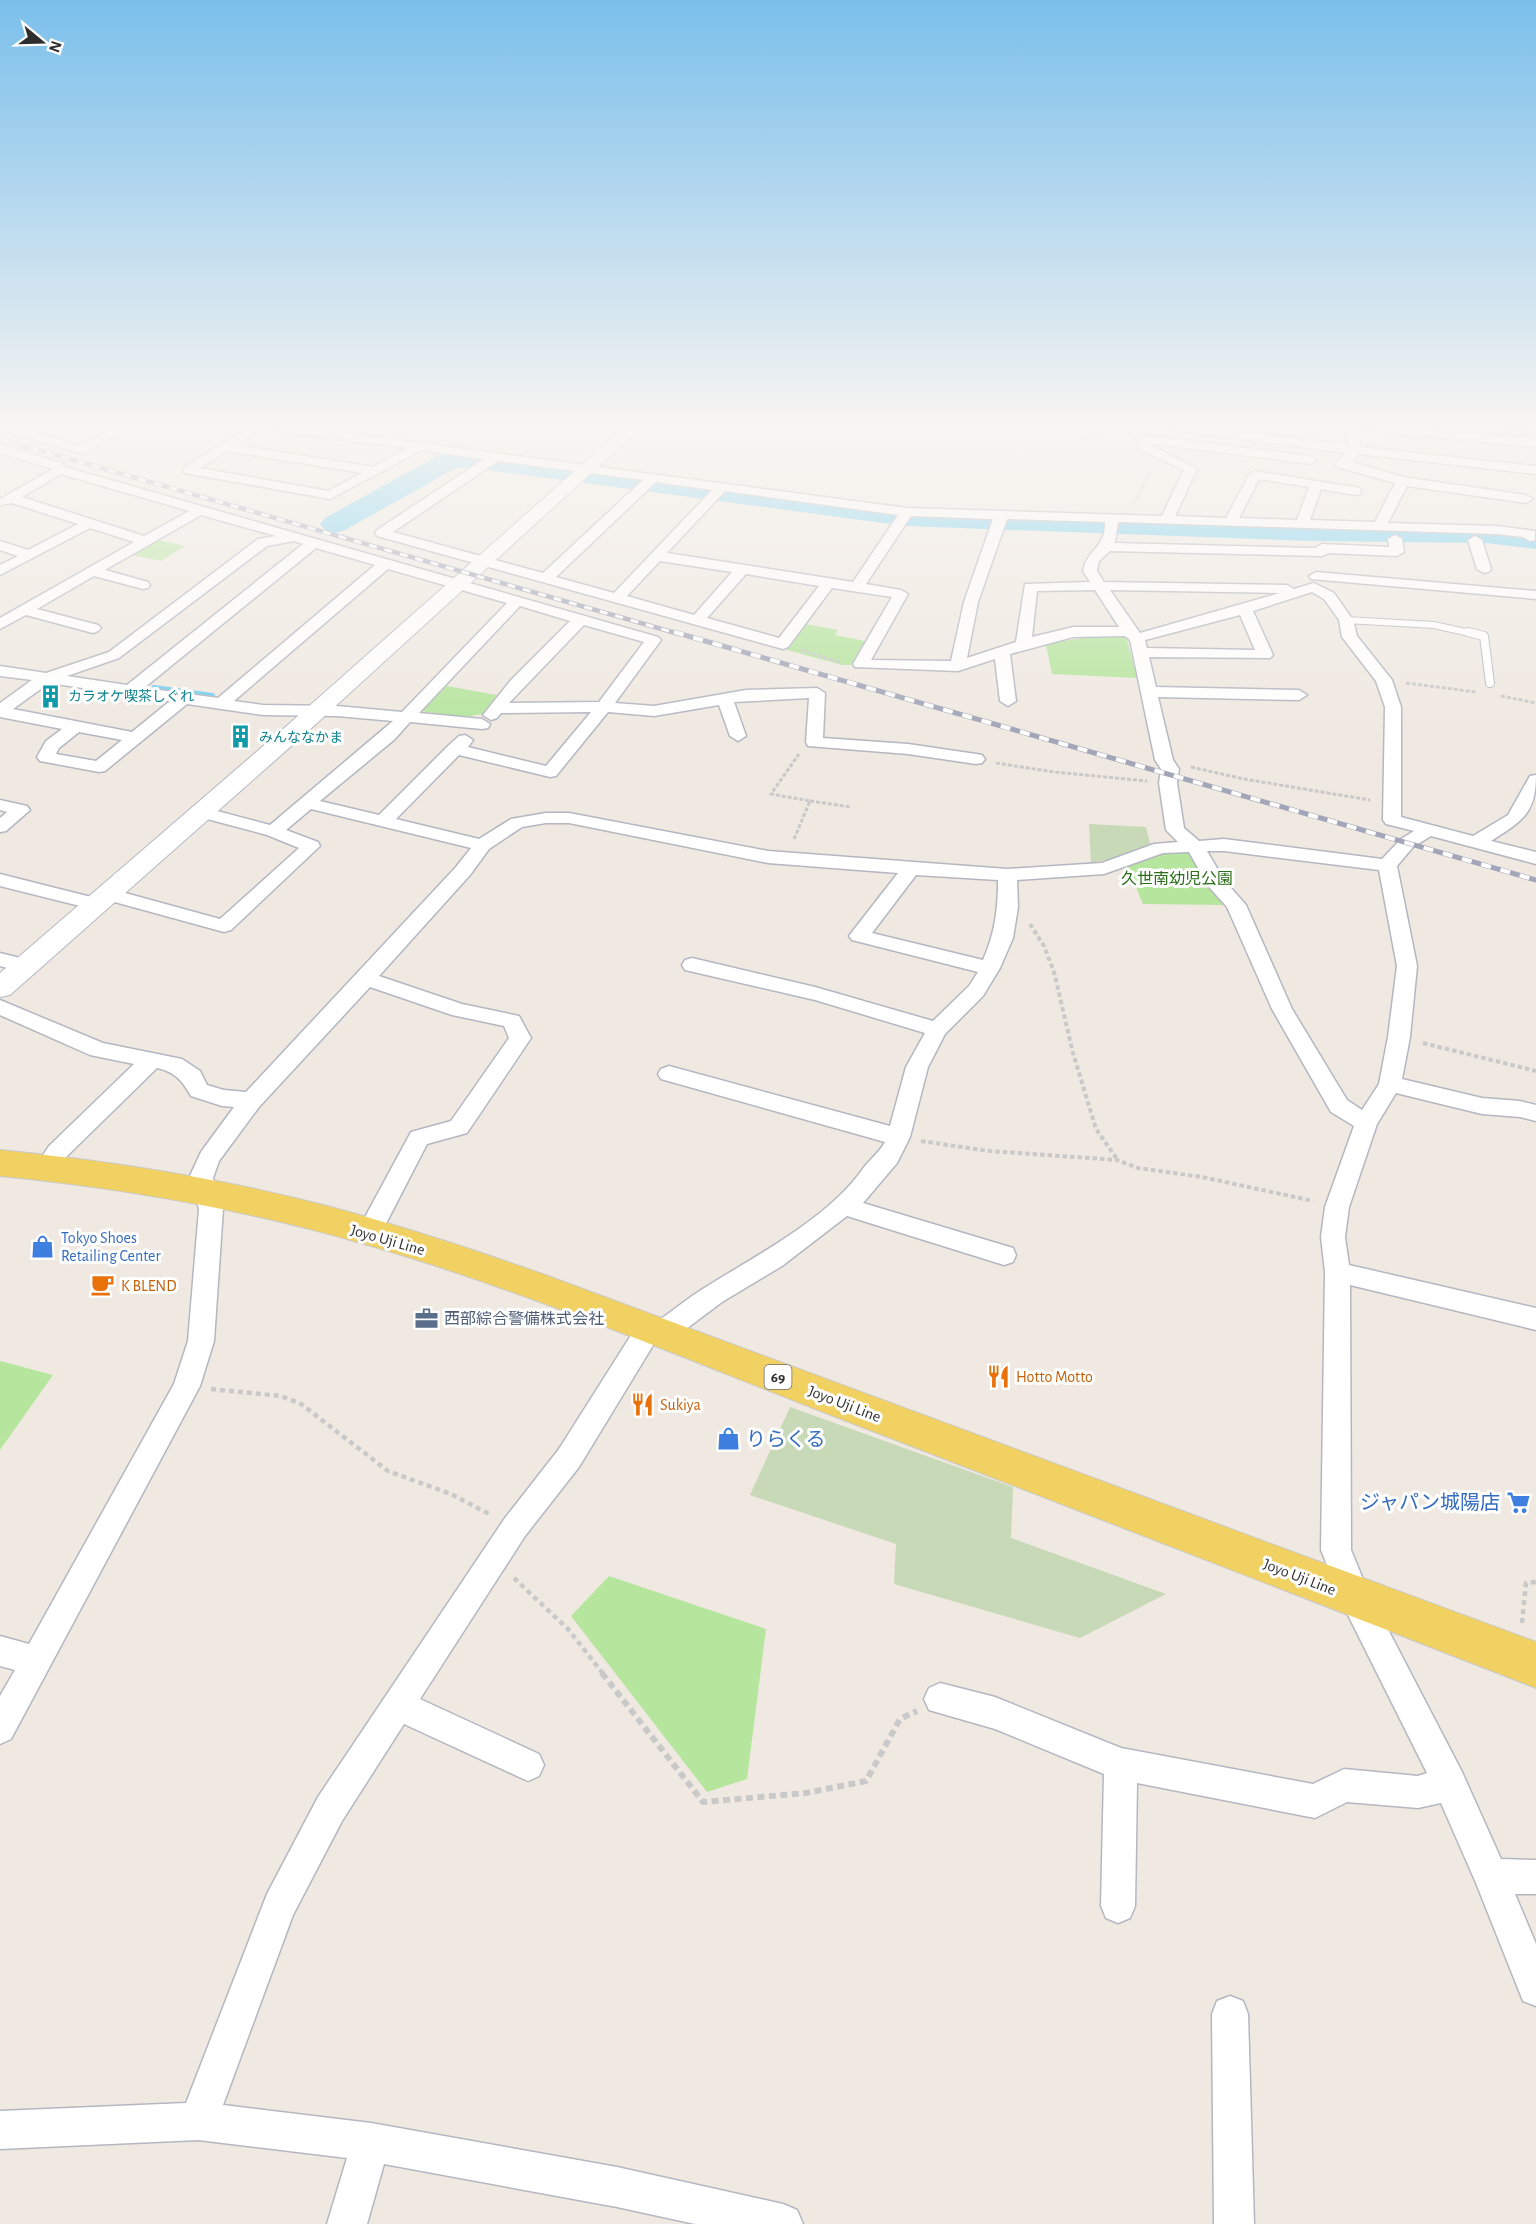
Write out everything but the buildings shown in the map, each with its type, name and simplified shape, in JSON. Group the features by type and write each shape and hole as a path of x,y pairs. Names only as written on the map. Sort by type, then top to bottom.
{"main road":[{"name":"Joyo Uji Line","path":"0,1163 47,1167 206,1192 369,1232 497,1272 1528,1662"}],"street":[{"path":"0,571 82,527"},
{"path":"101,527 146,541"},
{"path":"0,624 171,527"},
{"path":"259,527 579,621 653,640 604,707 550,772 455,749"},
{"path":"391,527 382,533 783,644 828,583"},
{"path":"0,988 12,963 102,899 316,712 520,527"},
{"path":"546,578 600,527"},
{"path":"617,598 683,527"},
{"path":"857,587 897,527"},
{"path":"958,666 971,602 997,527"},
{"path":"1108,547 1112,527"},
{"path":"1309,527 1323,546"},
{"path":"1371,527 1486,537"},
{"path":"1484,569 1486,537 1498,527"},
{"path":"1366,1123 1339,1107 1282,1009 1236,905 1216,883 1195,847 1175,830 1168,783 1170,769 1164,760 1135,640 1090,572 1092,560 1108,547 1323,546 1397,552 1395,538 1530,534 1530,537"},
{"path":"0,711 44,679 114,655 263,542 295,537"},
{"path":"130,692 313,543"},
{"path":"0,545 29,555"},
{"path":"1311,584 1323,546"},
{"path":"656,556 901,594 861,664 958,666 1073,632 1265,654 1245,609"},
{"path":"221,704 385,564"},
{"path":"698,620 742,570"},
{"path":"92,571 143,585"},
{"path":"1135,640 1245,609 1311,584"},
{"path":"1311,584 1329,596 1346,620 1350,637 1384,680 1393,707 1392,819 1536,858"},
{"path":"1023,645 1030,587 1311,584 1536,595"},
{"path":"273,831 389,735 517,601"},
{"path":"26,610 93,628"},
{"path":"383,821 498,708 517,683 579,621"},
{"path":"1002,652 1008,701"},
{"path":"0,671 263,710 337,711 482,724"},
{"path":"1149,692 1299,695"},
{"path":"498,708 604,707 654,711 746,695 817,693 814,742 908,749 976,759"},
{"path":"725,698 738,736"},
{"path":"75,727 52,745 46,757 99,767 183,699"},
{"path":"0,711 135,738"},
{"path":"644,730 654,711"},
{"path":"1476,842 1515,818 1536,780"},
{"path":"308,803 482,845"},
{"path":"0,805 21,810 0,827"},
{"path":"0,880 102,899 224,927 311,846 273,831 202,812"},
{"path":"0,1728 187,1386 201,1341 210,1209 201,1178 209,1158 250,1101 463,871 482,845 517,823 546,818 569,818 768,857 786,856 911,869 1007,875 1104,868 1161,848 1224,846 1387,865"},
{"path":"1387,865 1407,843 1430,830"},
{"path":"1387,865 1407,966 1399,1037 1390,1084 1366,1123 1337,1207 1333,1237 1337,1272 1336,1550 1355,1597 1450,1784 1491,1876 1536,1988"},
{"path":"911,869 859,936 990,968"},
{"path":"198,2121 279,1906 330,1809 515,1527 569,1458 655,1331 773,1259 844,1206 867,1184 871,1175 889,1157 899,1137 917,1067 937,1030 976,991 990,968 1003,938 1008,907 1007,875"},
{"path":"692,965 824,995 882,1011 937,1030"},
{"path":"365,978 459,1010 512,1021 520,1038 459,1127 419,1138 369,1232"},
{"path":"0,1006 98,1050 174,1064 192,1076 199,1090 222,1098 250,1101"},
{"path":"47,1167 57,1152 153,1059"},
{"path":"669,1074 899,1137"},
{"path":"1390,1084 1482,1106 1520,1109 1536,1113"},
{"path":"844,1206 1004,1256"},
{"path":"1337,1272 1536,1320"},
{"path":"0,1652 37,1661"},
{"path":"940,1699 995,1713 1121,1764 1315,1801 1344,1785 1418,1792 1450,1784"},
{"path":"398,1705 528,1765"},
{"path":"1118,1906 1121,1764"},
{"path":"1491,1876 1536,1876"},
{"path":"1230,2014 1234,2224"},
{"path":"0,2130 198,2121 370,2142 617,2187 783,2224"},
{"path":"347,2224 370,2142"}],"lane":[{"path":"1346,620 1434,625 1484,636 1490,682"}],"path":[{"path":"783,644 851,665 861,664"},
{"path":"1384,680 1485,693"},
{"path":"1494,695 1536,703"},
{"path":"814,742 795,758 771,794 851,807"},
{"path":"976,759 1054,772 1168,783"},
{"path":"1164,760 1244,779 1392,804"},
{"path":"786,856 810,801"},
{"path":"1008,907 1028,921 1044,946 1054,972 1073,1053 1096,1129 1117,1160"},
{"path":"1399,1037 1536,1071"},
{"path":"899,1137 989,1151 1117,1160 1138,1168 1202,1177 1337,1207"},
{"path":"187,1386 281,1396 301,1404 388,1471 451,1494 515,1527"},
{"path":"494,1559 567,1629 703,1802 806,1793 866,1781 900,1719 940,1699"},
{"path":"1528,1662 1526,1583 1536,1582"}],"green space":[{"path":"158,540 185,546 161,561 132,555"},
{"path":"805,624 838,630 835,635 865,641 851,665 842,665 787,650"},
{"path":"1107,634 1126,636 1137,678 1052,674 1046,644"},
{"path":"447,686 497,695 482,714 465,717 420,711"},
{"path":"1089,824 1146,827 1150,844 1115,858 1091,863"},
{"name":"久世南幼児公園","path":"1163,851 1192,852 1227,905 1143,904 1127,865"},
{"path":"0,1361 53,1375 0,1450"},
{"path":"790,1407 1013,1487 1011,1538 1166,1594 1080,1638 894,1584 896,1544 750,1495"},
{"path":"609,1576 766,1629 747,1779 707,1792 571,1616"}],"waterway":[{"path":"1172,527 1313,532 1487,534 1536,540"},
{"path":"154,688 212,696"}],"railway":[{"path":"306,527 679,634"},
{"path":"674,632 1536,880"}],"place":[{"name":"カラオケ喫茶しぐれ","path":"50,696"},
{"name":"みんななかま","path":"241,737"},
{"name":"Tokyo Shoes Retailing Center","path":"43,1246"},
{"name":"K BLEND","path":"103,1285"},
{"name":"西部綜合警備株式会社","path":"426,1318"},
{"name":"Hotto Motto","path":"998,1376"},
{"name":"Sukiya","path":"642,1404"},
{"name":"りらくる","path":"728,1439"},
{"name":"ジャパン城陽店","path":"1518,1502"}]}
